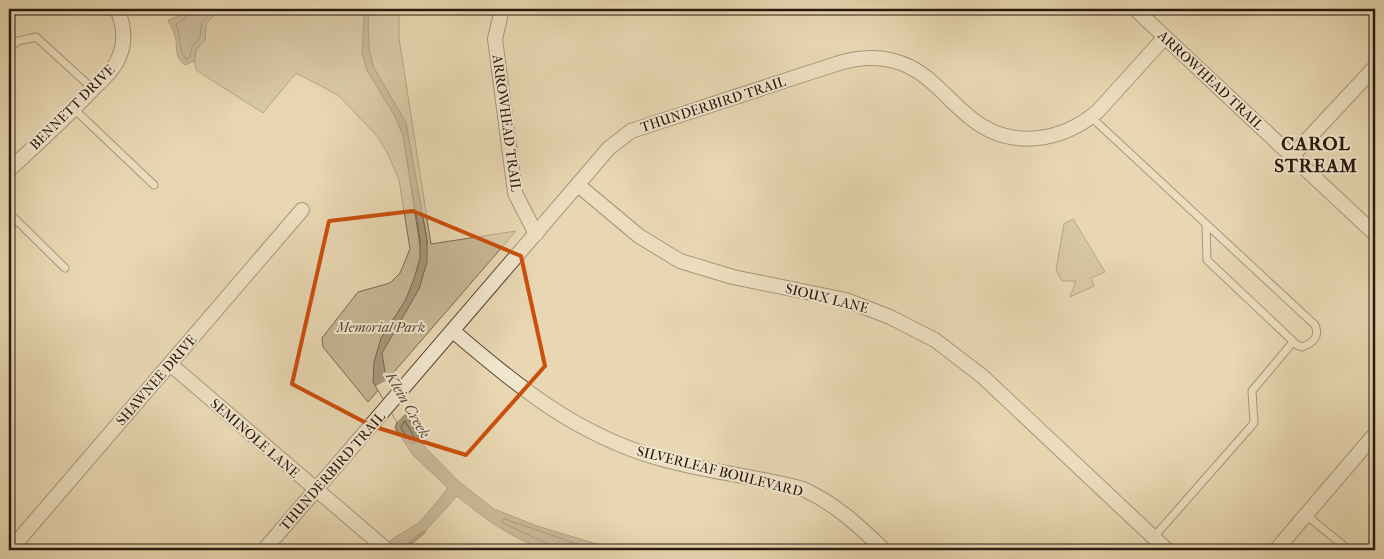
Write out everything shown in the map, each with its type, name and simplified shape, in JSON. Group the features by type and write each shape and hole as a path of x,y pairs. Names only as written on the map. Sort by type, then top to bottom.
{"street":[{"name":"BENNETT DRIVE","path":"9,170 74,109 113,68 119,56 124,27 118,9"},
{"name":"ARROWHEAD TRAIL","path":"502,9 495,39 515,193 536,234"},
{"name":"ARROWHEAD TRAIL","path":"1135,9 1375,234"},
{"name":"THUNDERBIRD TRAIL","path":"264,550 609,148 631,131 855,59 880,58 910,67 926,77 973,120 995,132 1028,141 1069,131 1091,117 1165,37"},
{"path":"1292,156 1375,67"},
{"name":"SIOUX LANE","path":"578,185 639,236 680,261 733,277 846,300 890,317 935,340 982,376 1167,550"},
{"name":"SHAWNEE DRIVE","path":"10,550 302,210"},
{"name":"SILVERLEAF BOULEVARD","path":"453,331 512,382 541,403 593,433 658,458 803,489 823,498 846,514 884,550"},
{"name":"SEMINOLE LANE","path":"170,364 387,550"},
{"path":"1282,548 1306,515 1375,434"}],"lane":[{"path":"9,48 18,41 36,37 93,89"},
{"path":"74,109 154,184"},
{"path":"1091,117 1206,226 1315,325 1318,331 1316,338 1311,344 1302,347 1293,342 1207,260 1206,226"},
{"path":"9,213 65,268"},
{"path":"1153,538 1254,423 1252,391 1293,342"},
{"path":"1306,515 1344,546 1340,550"}],"highlighted area":[{"path":"413,211 521,256 545,366 466,455 372,426 292,384 329,221"}],"green space":[{"name":"Memorial Park","path":"221,9 365,9 363,33 367,70 395,116 403,135 420,246 427,245 427,240 406,123 373,66 369,49 368,19 371,9 399,9 399,38 431,244 516,231 368,402 323,347 322,338 358,292 390,283 400,273 410,249 399,180 388,154 377,136 338,95 296,73 263,113 196,70 196,54 205,40 206,24"},
{"path":"1073,219 1105,272 1091,278 1094,286 1070,297 1076,281 1062,281 1056,270 1064,224"}],"water":[{"path":"185,9 221,9 206,24 205,40 196,49 194,61 185,65 178,56 175,37 168,20 181,15"},
{"path":"365,9 371,9 368,19 369,49 373,66 406,123 427,240 427,262 419,289 382,353 386,378 424,446 457,480 494,509 537,526 617,550 566,552 537,546 500,528 457,496 421,536 399,550 375,550 420,522 448,488 413,455 395,428 397,422 373,382 374,362 381,338 405,301 414,279 420,258 420,239 403,135 395,116 367,70 362,53"}],"pier":[{"path":"387,380 407,412 397,422 376,386"}],"waterway":[{"path":"402,550 424,532"}],"district":[{"name":"CAROL STREAM","path":"1316,154"}],"water label":[{"name":"Klein Creek","path":"408,405"}]}
